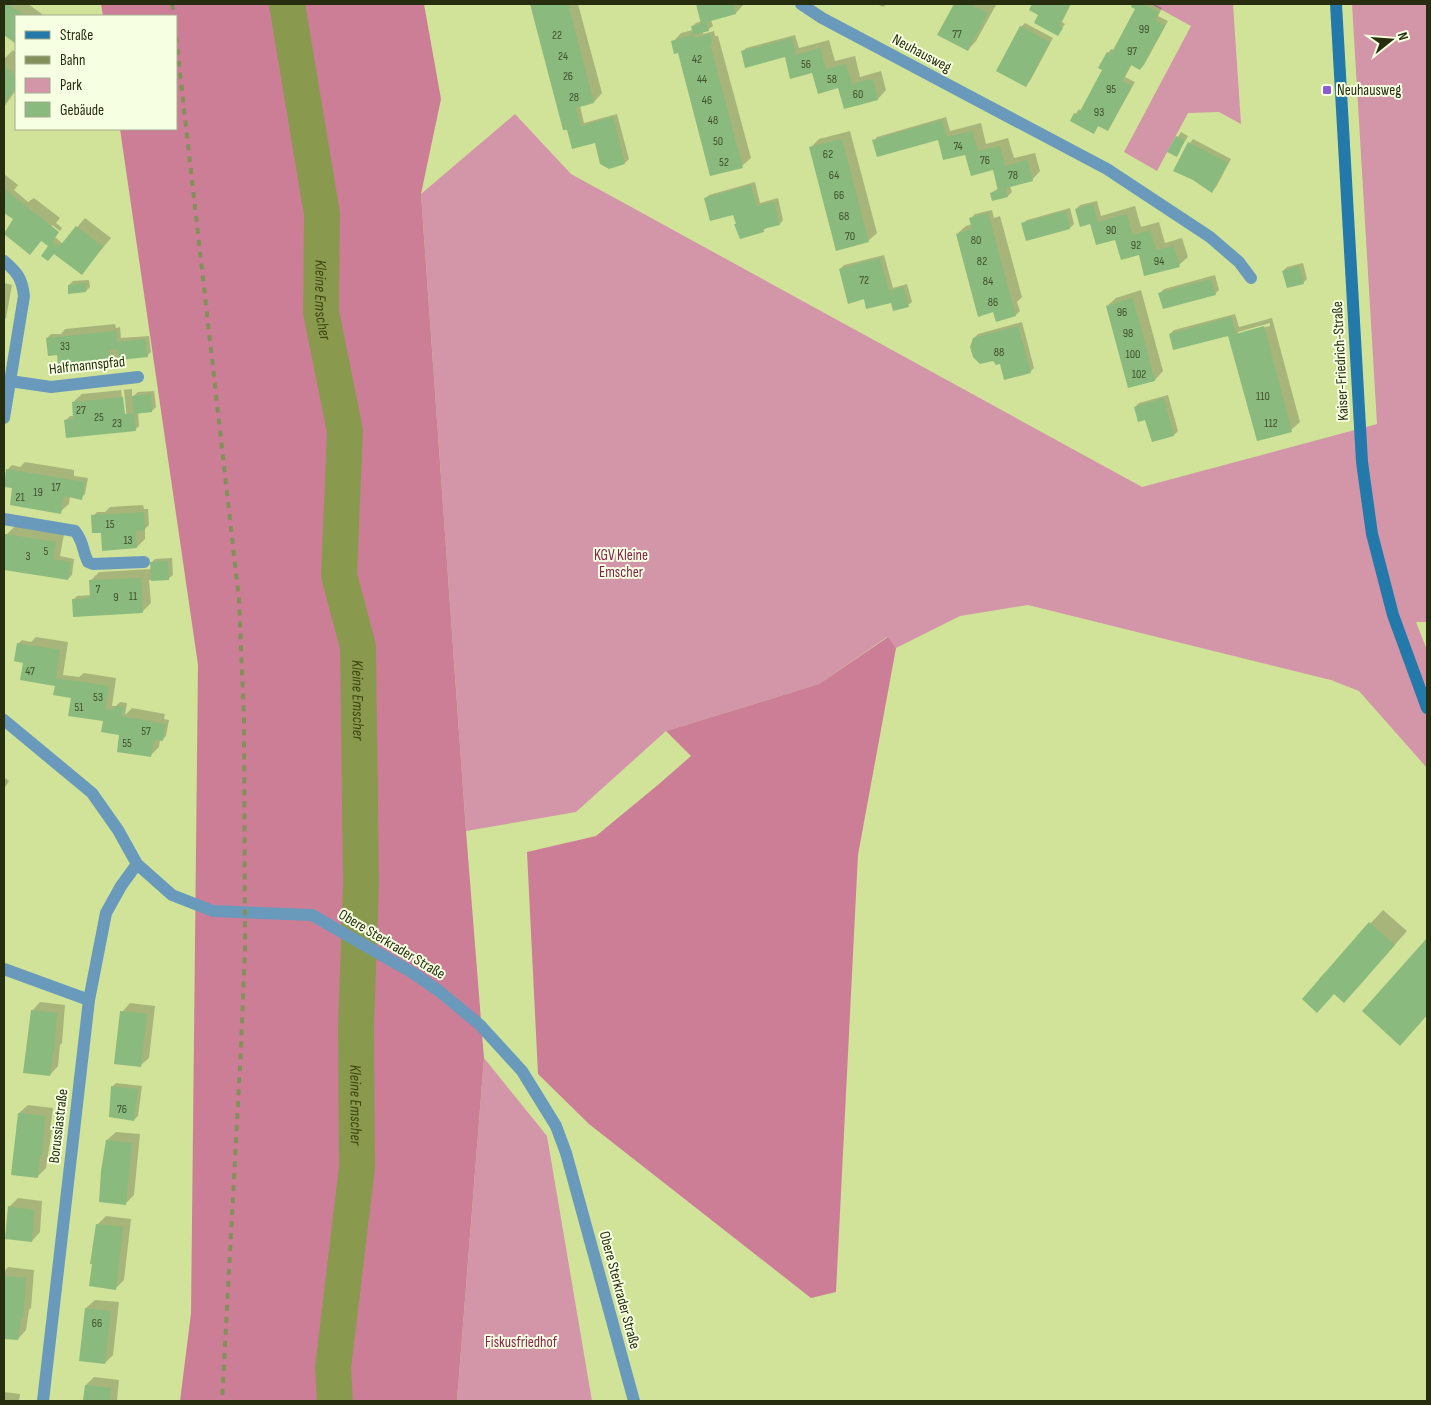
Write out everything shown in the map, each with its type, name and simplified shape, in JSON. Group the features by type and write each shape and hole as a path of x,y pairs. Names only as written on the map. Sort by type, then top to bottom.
{"main road":[{"name":"Kaiser-Friedrich-Straße","path":"1336,4 1362,462 1372,534 1391,606 1427,708"}],"street":[{"name":"Neuhausweg","path":"801,4 822,18 1106,168 1210,236 1239,262 1251,278"},
{"path":"4,261 14,269 23,282 24,296 4,418"},
{"name":"Halfmannspfad","path":"10,381 51,388 138,377"},
{"path":"4,519 74,531 82,539 84,555 88,562 93,564 144,562"},
{"name":"Obere Sterkrader Straße","path":"4,720 92,793 118,830 137,864 172,895 213,911 312,915 413,973 439,991 480,1025 522,1071 556,1126 566,1153 634,1401"},
{"name":"Borussiastraße","path":"42,1401 89,1000 106,913 121,886 137,864"},
{"path":"4,969 89,1000"}],"green space":[{"path":"1151,4 1233,4 1241,124 1219,112 1188,113 1157,171 1124,152 1191,26"},
{"name":"KGV Kleine Emscher","path":"1352,4 1427,4 1427,622 1416,622 1427,650 1427,768 1359,691 1331,680 1028,605 960,616 896,648 887,637 819,684 666,731 576,812 466,831 421,194 515,114 571,174 1142,487 1377,424"},
{"name":"Fiskusfriedhof","path":"484,1058 547,1136 592,1401 457,1401"}],"shaded area":[{"path":"101,4 424,4 441,99 421,194 484,1058 457,1401 180,1401 191,1313 198,665 120,130 178,130 178,15 103,15"},
{"path":"888,637 896,648 858,855 836,1292 811,1298 589,1124 538,1074 527,852 596,836 659,784 691,756 666,731 819,684"}],"building":[{"path":"4,4 8,4 24,15 15,15 15,43 4,35"},
{"path":"530,4 568,4 594,103 576,108 581,126 613,117 625,164 609,169 600,164 595,143 572,149 567,130 563,130"},
{"path":"696,4 734,4 736,14 707,22 709,31 693,35 691,26 701,24"},
{"path":"954,4 970,4 988,13 968,51 937,35"},
{"path":"1032,4 1070,4 1059,26 1063,28 1058,36 1034,23 1038,15 1029,10"},
{"path":"1132,4 1143,4 1159,12 1155,20 1165,26 1140,70 1131,65 1126,73 1122,81 1132,86 1108,131 1098,126 1094,134 1070,121 1074,113 1078,115 1102,70 1098,68 1107,52 1111,54 1135,9 1131,7"},
{"path":"1020,26 1050,42 1026,87 996,71"},
{"path":"710,34 712,43 710,44 743,168 710,176 678,53 674,54 671,41 693,35 694,38"},
{"path":"792,38 796,55 820,48 826,69 846,64 852,84 873,79 878,100 844,109 838,88 818,94 812,73 790,79 785,57 745,68 741,51"},
{"path":"4,66 15,74 15,88 4,104"},
{"path":"942,120 947,137 972,131 978,151 1000,146 1005,166 1027,160 1033,181 1006,188 1008,197 992,201 990,193 998,191 993,170 971,176 965,155 943,160 938,140 877,157 872,140"},
{"path":"1176,136 1185,140 1177,157 1167,152"},
{"path":"842,139 869,242 836,251 809,147"},
{"path":"1188,142 1228,163 1212,193 1193,180 1173,171"},
{"path":"751,185 757,206 774,202 780,225 763,229 764,232 740,239 734,224 736,224 733,215 710,221 704,198"},
{"path":"4,189 59,232 52,242 59,247 76,226 103,247 82,275 54,254 48,261 41,256 48,246 41,241 30,255 4,234 13,219 4,213"},
{"path":"1093,204 1098,222 1127,214 1132,235 1150,230 1156,250 1174,246 1180,267 1144,276 1139,255 1121,260 1115,240 1096,245 1090,224 1080,227 1075,209"},
{"path":"1066,211 1070,229 1026,241 1021,223"},
{"path":"988,213 1016,316 996,322 993,312 978,317 956,234 972,229 969,218"},
{"path":"880,258 889,291 903,287 909,307 893,311 891,303 866,309 864,299 848,304 839,269"},
{"path":"1299,266 1304,284 1287,288 1282,271"},
{"path":"1211,279 1216,295 1163,309 1158,293"},
{"path":"86,283 86,292 68,294 68,285"},
{"path":"1133,298 1155,381 1128,388 1106,306"},
{"path":"1231,317 1236,334 1264,326 1292,432 1257,441 1228,336 1173,350 1169,334"},
{"path":"1018,326 1031,373 1004,380 1000,364 996,365 993,361 980,364 973,357 970,347 973,338"},
{"path":"116,331 117,342 145,339 148,357 119,360 118,349 109,350 110,367 59,373 57,355 48,356 46,338"},
{"path":"151,394 152,412 134,414 136,431 66,438 64,420 73,419 72,402 123,397 125,414 134,413 132,396"},
{"path":"1164,398 1174,436 1152,442 1145,420 1138,422 1134,407"},
{"path":"6,469 85,482 82,500 64,496 61,514 10,505 12,488 4,487"},
{"path":"144,512 145,530 136,531 137,548 102,551 101,533 92,533 91,515"},
{"path":"5,534 56,542 53,559 71,562 68,580 4,570"},
{"path":"168,561 169,580 151,581 150,562"},
{"path":"141,578 143,613 73,617 72,599 90,598 89,580"},
{"path":"17,643 60,650 56,678 109,686 105,709 114,710 115,706 124,707 122,716 165,724 163,741 154,740 151,757 117,752 119,735 101,732 103,721 68,716 71,698 53,695 55,686 20,680 23,663 14,661"},
{"path":"1369,922 1395,945 1344,1003 1334,994 1317,1013 1302,999"},
{"path":"1427,938 1427,1015 1400,1046 1362,1011"},
{"path":"31,1010 57,1013 50,1076 23,1073"},
{"path":"120,1011 147,1014 141,1067 114,1064"},
{"path":"111,1086 138,1089 134,1121 109,1117"},
{"path":"18,1113 45,1116 42,1156 40,1155 38,1178 11,1175"},
{"path":"106,1140 132,1143 126,1205 99,1202"},
{"path":"8,1206 34,1210 32,1242 5,1239"},
{"path":"96,1224 123,1227 116,1290 89,1286"},
{"path":"4,1276 26,1278 23,1318 21,1318 18,1340 4,1339"},
{"path":"85,1308 111,1311 105,1364 79,1361"},
{"path":"85,1385 111,1388 110,1401 83,1401"}],"waterway":[{"name":"Kleine Emscher","path":"287,4 322,214 321,312 345,431 339,575 358,647 361,882 356,1027 357,1167 333,1368 335,1401"}],"railway":[{"path":"172,4 174,15"},
{"path":"178,55 239,600 244,719 245,947 222,1401"}],"place":[{"name":"Neuhausweg","path":"1327,90"}]}
